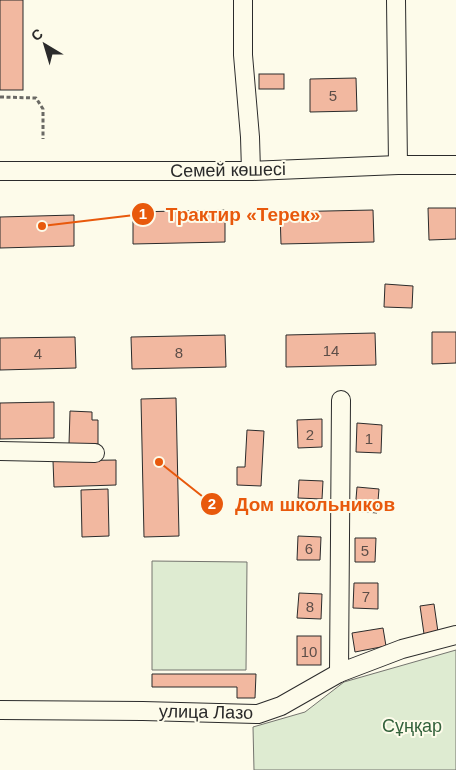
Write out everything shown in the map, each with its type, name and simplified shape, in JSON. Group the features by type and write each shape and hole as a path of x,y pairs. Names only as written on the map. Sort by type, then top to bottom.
{"street":[{"path":"243,0 243,55 251,171"},
{"path":"396,0 398,165"},
{"name":"Семей көшесі","path":"0,172 251,171 398,165 456,165"},
{"path":"339,674 341,400"},
{"path":"0,451 95,452"},
{"name":"улица Лазо","path":"0,710 258,714 281,706 339,674 402,649 456,634"}],"path":[{"path":"0,98 36,98 43,109 43,139"}],"green space":[{"path":"152,561 247,562 246,670 152,670"},
{"name":"Сұңқар","path":"456,650 456,770 254,770 253,727 305,712 344,682"}],"building":[{"path":"0,0 23,0 23,90 0,90"},
{"path":"259,74 284,74 284,89 259,89"},
{"path":"356,78 357,111 310,112 310,79"},
{"path":"428,208 456,208 456,239 429,240"},
{"path":"225,210 225,242 133,244 133,212"},
{"path":"373,210 374,242 281,244 280,212"},
{"path":"74,215 74,246 0,248 0,217"},
{"path":"385,284 413,286 412,308 384,307"},
{"path":"432,332 456,332 456,363 432,364"},
{"path":"375,333 376,365 286,367 286,335"},
{"path":"225,335 226,367 132,369 131,337"},
{"path":"75,337 76,368 0,370 0,338"},
{"path":"176,398 179,536 144,537 141,399"},
{"path":"54,402 54,438 0,439 0,403"},
{"path":"70,411 92,412 92,420 98,420 98,444 69,444"},
{"path":"322,419 322,447 298,448 297,420"},
{"path":"357,423 382,425 381,453 356,452"},
{"path":"247,430 264,431 261,486 237,485 237,467 245,467"},
{"path":"116,460 116,485 54,487 53,461"},
{"path":"299,480 323,481 322,499 298,498"},
{"path":"357,487 379,489 377,513 355,511"},
{"path":"108,489 109,536 82,537 81,490"},
{"path":"298,536 321,537 320,560 297,560"},
{"path":"355,538 376,538 375,562 355,562"},
{"path":"354,583 378,583 378,609 353,608"},
{"path":"299,593 322,594 321,619 297,618"},
{"path":"434,604 438,632 424,634 420,606"},
{"path":"383,628 386,646 355,652 352,633"},
{"path":"297,636 321,636 321,665 297,665"},
{"path":"152,674 256,674 255,698 237,698 237,687 152,687"}],"place":[{"name":"Трактир «Терек»","path":"42,226"},
{"name":"Дом школьников","path":"159,462"}]}
